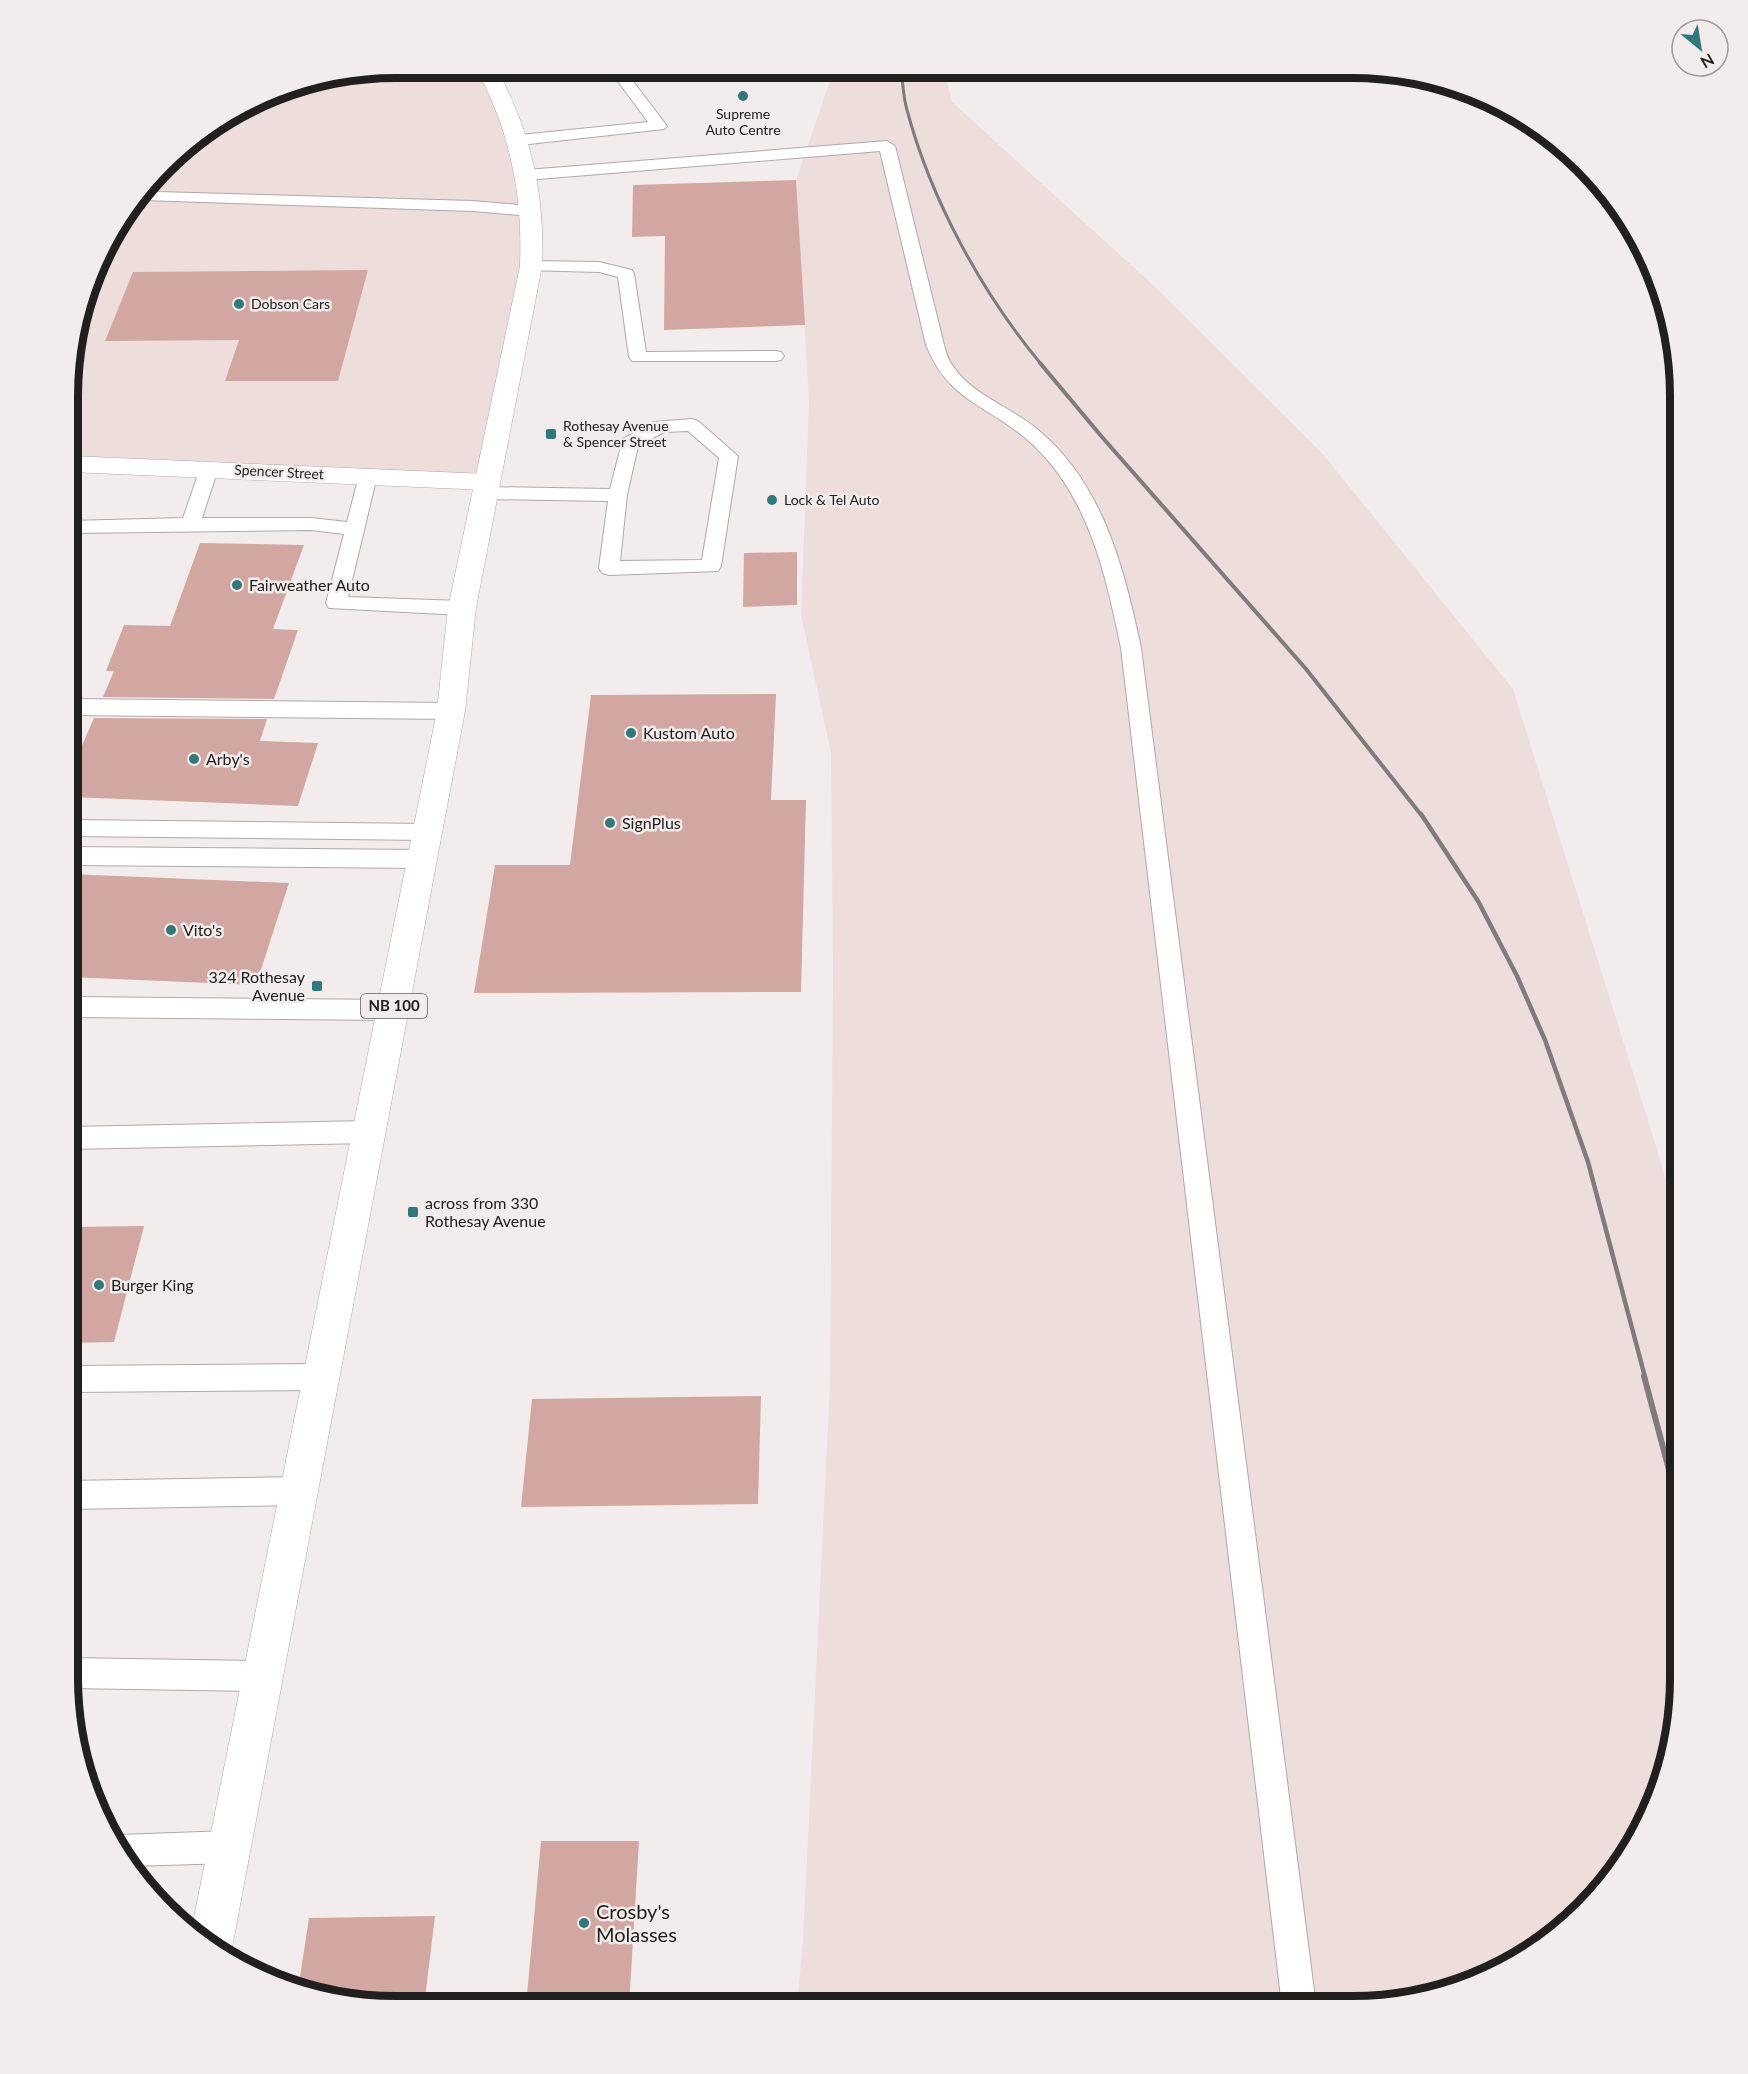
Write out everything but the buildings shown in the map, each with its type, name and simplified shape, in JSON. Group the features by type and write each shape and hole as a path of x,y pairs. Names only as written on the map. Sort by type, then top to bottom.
{"main road":[{"name":"NB 100","path":"212,1936 451,711 462,608 531,266 533,232 520,140 491,78"},
{"name":"Spencer Street","path":"78,464 368,476 486,488"}],"lane":[{"path":"520,140 659,126 623,78"},
{"path":"526,175 887,146 935,345 944,367 972,392 1032,433 1054,454 1072,477 1102,535 1122,604 1131,648 1298,1996"},
{"path":"149,197 473,206 531,211"},
{"path":"531,266 599,267 626,274 638,357 775,356"},
{"path":"693,425 729,456 711,566 609,568 618,495 629,443 660,426 693,425"},
{"path":"190,524 209,469"},
{"path":"368,476 336,603 462,608"},
{"path":"486,488 618,495"},
{"path":"78,527 311,524 355,529"},
{"path":"78,707 451,711"},
{"path":"78,828 425,845"},
{"path":"78,856 425,845"},
{"path":"78,1007 393,1010"},
{"path":"78,1138 369,1132"},
{"path":"78,1379 321,1377"},
{"path":"78,1495 299,1491"},
{"path":"78,1673 263,1676"},
{"path":"130,1851 229,1847"}],"shaded area":[{"path":"492,78 533,232 487,482 78,464 78,396 81,355 95,294 121,237 144,203 171,171 203,144 237,121 275,102 314,89 376,79"},
{"path":"831,78 946,78 952,102 1152,284 1322,453 1513,689 1670,1194 1670,1678 1664,1740 1653,1780 1637,1818 1616,1854 1591,1888 1562,1917 1511,1953 1473,1972 1414,1990 1352,1996 798,1996 803,1940 830,1384 833,971 831,753 801,615 809,402 796,180"}],"railway":[{"path":"902,78 906,105 917,144 944,211 979,276 1019,336 1041,364"},
{"path":"1040,363 1306,669 1422,816"},
{"path":"1421,814 1478,901 1517,976 1545,1040 1588,1162 1645,1377"},
{"path":"1644,1376 1670,1474"}],"place":[{"name":"Supreme Auto Centre","path":"743,96"},
{"name":"Dobson Cars","path":"239,304"},
{"name":"Rothesay Avenue & Spencer Street","path":"551,434"},
{"name":"Lock & Tel Auto","path":"772,500"},
{"name":"Fairweather Auto","path":"237,585"},
{"name":"Kustom Auto","path":"631,733"},
{"name":"Arby's","path":"194,759"},
{"name":"SignPlus","path":"610,823"},
{"name":"Vito's","path":"171,930"},
{"name":"324 Rothesay Avenue","path":"317,986"},
{"name":"across from 330 Rothesay Avenue","path":"413,1212"},
{"name":"Burger King","path":"99,1285"},
{"name":"Crosby's Molasses","path":"584,1923"}]}
